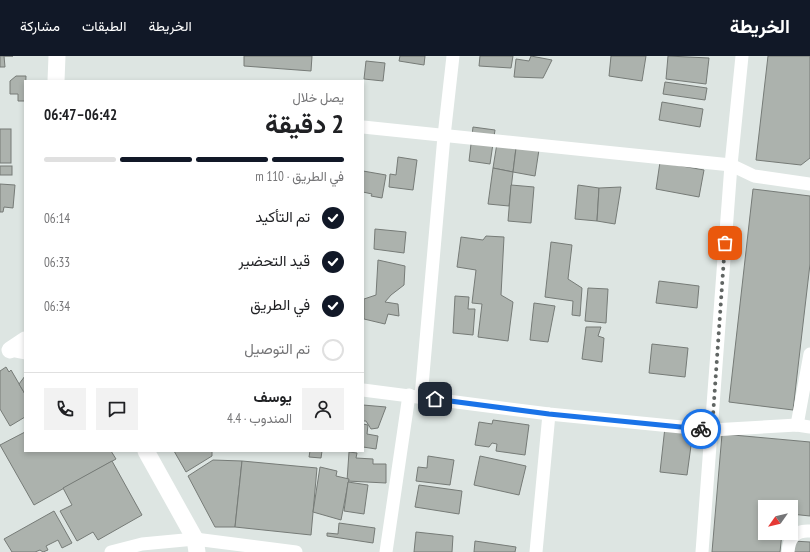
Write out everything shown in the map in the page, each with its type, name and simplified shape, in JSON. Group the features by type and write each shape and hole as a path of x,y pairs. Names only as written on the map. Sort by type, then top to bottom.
{"street":[{"path":"56,80 57,56"},
{"path":"386,552 415,396 454,56"},
{"path":"702,552 731,165 742,56"},
{"path":"364,127 731,165 754,176 810,184"},
{"path":"15,350 24,341"},
{"path":"364,390 549,414 712,430 804,426 810,354"},
{"path":"536,552 549,414"},
{"path":"147,452 196,545"},
{"path":"788,552 789,540 795,534 802,531 810,531"},
{"path":"111,552 142,544 196,545 296,552"}],"building":[{"path":"0,56 4,56 5,67 0,67"},
{"path":"244,56 312,56 311,71 244,66"},
{"path":"400,56 425,56 424,65 399,61"},
{"path":"480,56 513,56 511,68 479,66"},
{"path":"531,56 552,60 543,78 514,77 516,59 529,61"},
{"path":"611,56 646,56 642,81 609,76"},
{"path":"668,56 709,58 706,84 666,79"},
{"path":"768,56 810,56 810,158 801,165 756,160"},
{"path":"366,61 385,63 383,81 364,79"},
{"path":"16,76 26,76 26,80 24,80 24,101 18,101 18,94 10,94 10,81"},
{"path":"665,82 707,88 705,100 663,94"},
{"path":"662,102 703,109 700,127 659,120"},
{"path":"473,127 495,130 490,164 469,161"},
{"path":"0,129 11,129 11,163 0,163"},
{"path":"498,137 517,140 513,172 493,168"},
{"path":"517,140 540,143 535,176 513,172"},
{"path":"398,157 417,160 413,190 389,187 390,174 396,175"},
{"path":"660,162 704,170 699,197 656,189"},
{"path":"0,166 12,166 12,175 0,175"},
{"path":"493,168 513,172 509,206 488,204"},
{"path":"364,171 386,175 382,198 371,196 372,194 364,192"},
{"path":"0,184 15,185 13,208 4,207 3,212 0,212"},
{"path":"511,185 534,187 531,223 508,221"},
{"path":"578,185 599,188 597,221 575,219"},
{"path":"621,187 615,224 597,221 599,188"},
{"path":"753,189 810,196 810,264 793,410 729,402"},
{"path":"375,229 406,232 404,253 374,249"},
{"path":"486,236 504,237 501,295 513,302 508,341 478,337 482,304 472,303 476,270 457,267 461,237 483,240"},
{"path":"551,242 572,245 568,279 582,288 580,316 572,315 573,301 545,297"},
{"path":"378,260 405,266 404,285 391,295 385,302 398,304 399,316 388,314 385,324 364,319 364,299 376,295"},
{"path":"659,281 699,286 697,308 656,303"},
{"path":"588,288 608,289 606,323 585,321"},
{"path":"455,296 469,297 468,309 475,309 473,335 453,333"},
{"path":"534,303 555,306 548,342 530,340"},
{"path":"586,327 601,327 598,336 604,338 602,362 582,359"},
{"path":"652,344 688,348 685,377 649,373"},
{"path":"6,367 9,372 11,370 24,392 24,418 10,426 0,409 0,371"},
{"path":"24,377 24,392 19,384"},
{"path":"364,405 386,407 378,428 371,429 366,421 364,421"},
{"path":"493,420 529,425 525,455 496,451 497,444 492,443 489,447 475,445 479,422 492,424"},
{"path":"364,424 368,425 367,434 378,436 376,449 364,447"},
{"path":"665,427 693,431 687,475 660,472"},
{"path":"24,433 24,452 112,452 116,459 34,505 0,445"},
{"path":"722,434 810,442 810,516 798,515 798,500 758,500 758,540 781,540 780,552 712,552"},
{"path":"175,452 212,452 212,456 186,472"},
{"path":"310,452 322,452 321,458 309,457"},
{"path":"349,452 357,453 356,458 373,459 373,464 386,464 386,483 347,481"},
{"path":"428,456 454,460 450,485 416,481 418,467 427,468"},
{"path":"480,456 526,466 519,495 474,485"},
{"path":"213,460 242,461 235,527 215,527 188,476"},
{"path":"112,461 142,515 98,540 93,532 77,541 60,511 72,505 63,488"},
{"path":"242,461 317,468 311,535 235,527"},
{"path":"320,467 337,471 336,476 349,479 341,520 313,512"},
{"path":"348,482 368,485 364,514 344,511"},
{"path":"419,485 462,491 459,514 415,507"},
{"path":"54,511 72,543 62,548 58,540 46,546 48,550 43,552 40,550 35,552 12,552 4,539"},
{"path":"339,523 375,528 373,543 327,536 327,533 338,534"},
{"path":"416,532 453,536 452,552 414,552"},
{"path":"475,541 516,547 515,552 474,552"},
{"path":"793,541 810,542 810,552 792,552"}],"way so far":[{"path":"701,429 712,430 725,243"}],"route":[{"path":"435,399 549,414 701,429"}]}
